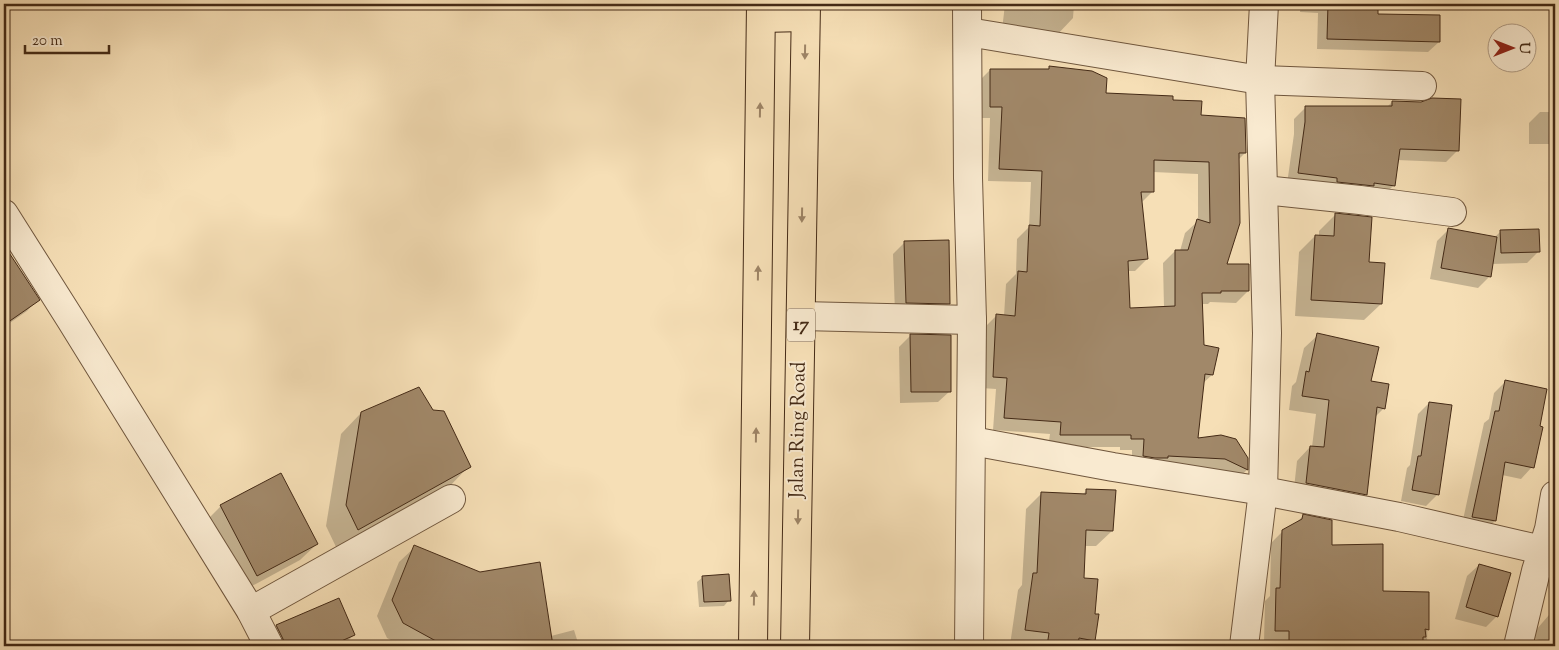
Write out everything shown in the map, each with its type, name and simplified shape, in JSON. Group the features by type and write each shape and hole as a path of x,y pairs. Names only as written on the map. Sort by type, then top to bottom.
{"highway":[{"path":"753,646 761,11 806,10"},
{"name":"Jalan Ring Road","path":"796,646 806,10"}],"street":[{"path":"967,4 968,178 972,320 969,646"},
{"path":"1244,646 1263,491 1267,333 1260,80 1264,4"},
{"path":"968,32 1260,80 1422,86"},
{"path":"1264,190 1452,212"},
{"path":"4,214 251,611 269,646"},
{"path":"801,316 972,320"},
{"path":"972,441 1113,467 1263,491 1399,517 1547,552"},
{"path":"1518,646 1547,552 1555,495"},
{"path":"251,611 451,499"}],"building":[{"path":"1328,4 1369,4 1369,8 1378,9 1378,14 1440,15 1440,42 1327,39"},
{"path":"1049,66 1092,71 1107,78 1106,93 1173,96 1173,100 1202,101 1201,115 1245,118 1246,153 1239,153 1240,223 1227,264 1249,264 1249,291 1202,293 1204,345 1219,348 1213,375 1205,374 1198,438 1221,435 1236,439 1248,458 1248,470 1225,459 1168,456 1168,458 1155,458 1143,456 1144,439 1131,439 1131,435 1060,435 1061,422 1004,418 1007,378 993,377 996,314 1015,316 1018,271 1027,272 1029,225 1040,226 1042,171 999,169 1002,107 990,107 990,69 1049,69","holes":["1154,160 1209,162 1210,223 1197,219 1188,250 1175,250 1175,306 1130,308 1128,261 1148,259 1141,192 1154,192"]},
{"path":"1432,98 1461,99 1459,151 1400,149 1395,186 1374,183 1374,186 1337,182 1337,178 1298,173 1305,122 1305,106 1392,106 1392,101 1421,102"},
{"path":"1335,213 1372,217 1369,262 1385,263 1382,304 1311,300 1315,235 1334,236"},
{"path":"1448,228 1497,237 1491,277 1441,268"},
{"path":"1539,229 1540,252 1501,253 1500,230"},
{"path":"949,240 950,304 906,303 904,241"},
{"path":"4,245 40,300 4,325"},
{"path":"1317,333 1379,347 1371,381 1389,384 1385,409 1377,407 1367,495 1306,483 1310,446 1324,447 1329,400 1302,396 1306,371 1309,372"},
{"path":"910,334 951,335 951,392 911,392"},
{"path":"1505,380 1547,389 1540,426 1543,427 1534,468 1505,462 1496,521 1472,517 1495,411 1499,411"},
{"path":"419,387 433,410 444,411 471,467 358,530 346,505 361,412"},
{"path":"1429,402 1452,405 1439,495 1412,490 1418,456 1421,456"},
{"path":"281,473 318,544 257,576 220,505"},
{"path":"1086,489 1116,490 1113,531 1086,530 1084,578 1098,579 1095,614 1099,614 1095,641 1079,638 1078,646 1047,646 1049,633 1025,630 1033,573 1037,573 1041,492 1086,494"},
{"path":"1303,514 1332,520 1332,545 1383,544 1383,591 1429,592 1429,630 1425,629 1426,637 1423,637 1423,646 1289,646 1289,631 1275,631 1276,588 1280,588 1282,530 1302,519"},
{"path":"414,545 480,572 540,562 553,646 445,646 403,623 392,600"},
{"path":"1479,564 1511,573 1498,617 1466,607"},
{"path":"729,574 731,601 704,602 702,576"},
{"path":"339,598 355,635 330,646 285,646 276,625"}]}
